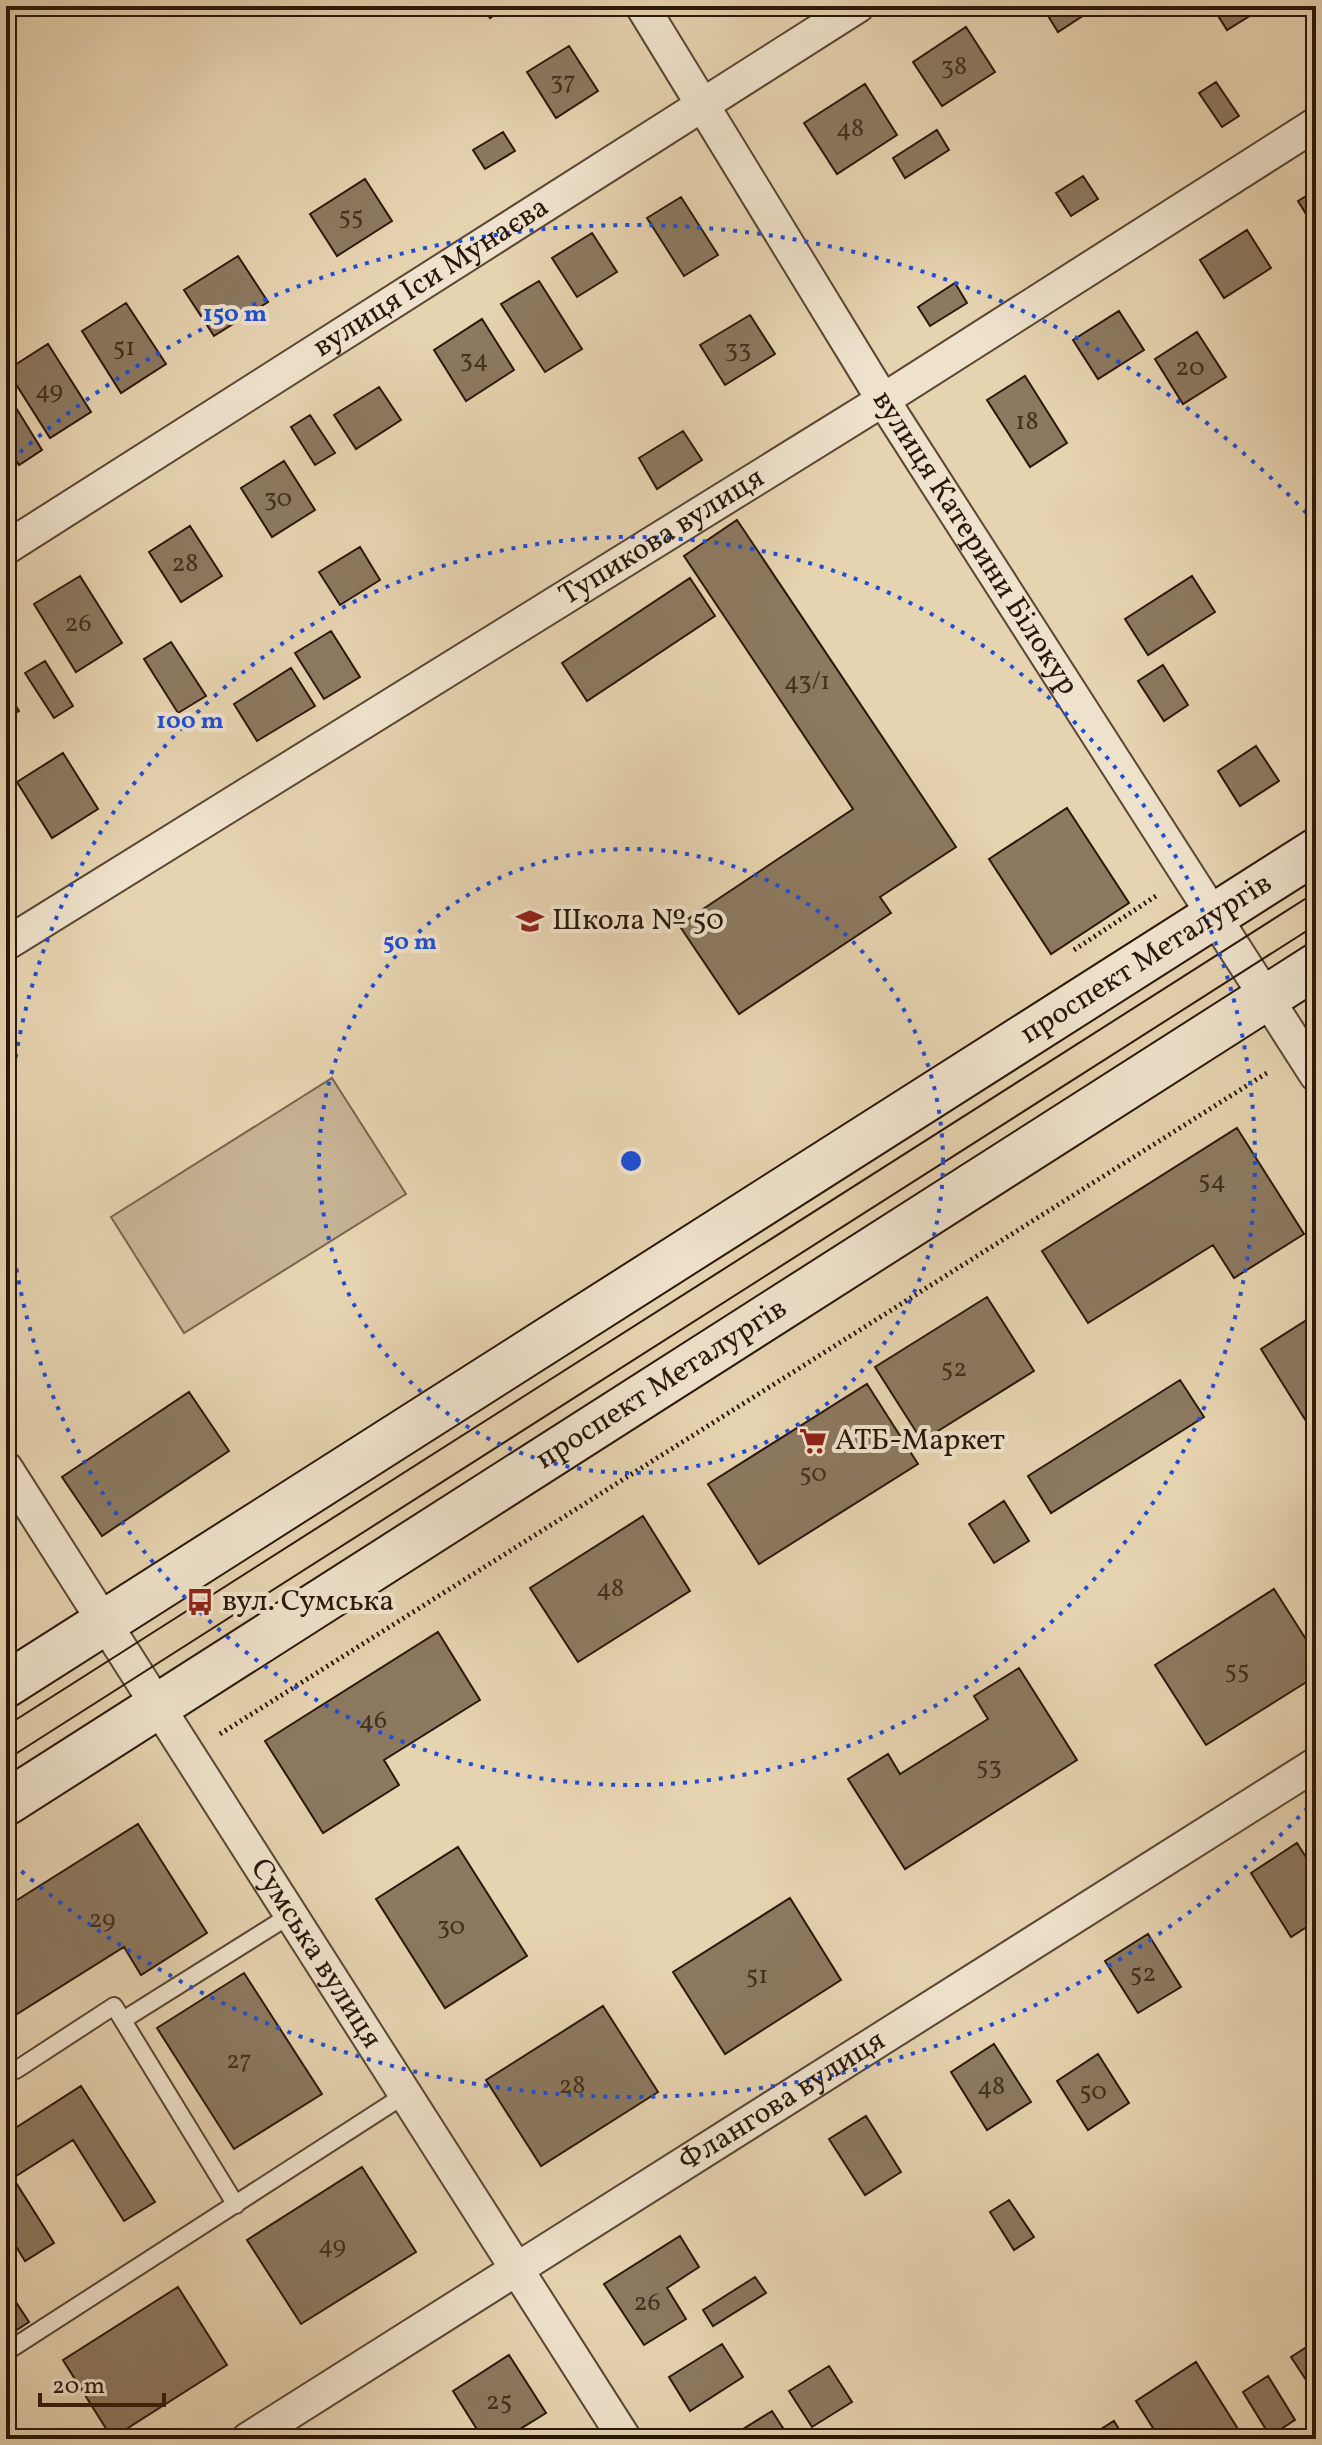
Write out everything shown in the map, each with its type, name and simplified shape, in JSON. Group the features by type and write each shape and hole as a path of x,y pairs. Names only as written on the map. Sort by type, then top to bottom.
{"main road":[{"name":"проспект Металургів","path":"6,1685 1316,851"},
{"name":"проспект Металургів","path":"6,1803 1316,966"}],"street":[{"name":"вулиця Катерини Білокур","path":"642,6 883,400 1308,1063"},
{"name":"вулиця Іси Мунаєва","path":"6,548 858,6"},
{"name":"Тупикова вулиця","path":"6,944 883,400 1316,124"},
{"name":"Сумська вулиця","path":"6,1468 625,2439"},
{"name":"Флангова вулиця","path":"248,2439 1316,1764"}],"lane":[{"path":"123,2020 292,1914"},
{"path":"16,2070 114,2006 236,2205"},
{"path":"6,2352 406,2094"}],"path":[{"path":"188,1754 1308,1063"}],"shaded area":[{"path":"332,1078 406,1194 184,1333 111,1217"}],"building":[{"path":"360,6 380,6 366,15"},
{"path":"482,6 508,6 490,18"},
{"path":"1042,6 1098,6 1058,32"},
{"path":"1212,6 1264,6 1264,7 1227,30"},
{"path":"966,27 995,72 942,106 913,62"},
{"path":"569,46 598,91 556,118 527,72"},
{"path":"1216,82 1239,116 1222,127 1199,93"},
{"path":"865,84 897,135 837,174 804,123"},
{"path":"937,130 949,150 905,178 893,158"},
{"path":"503,132 515,151 485,169 473,150"},
{"path":"1083,176 1098,199 1071,216 1056,193"},
{"path":"365,179 392,221 337,256 310,214"},
{"path":"1316,190 1316,230 1298,201"},
{"path":"681,197 718,255 684,276 647,218"},
{"path":"1247,230 1271,268 1224,298 1200,260"},
{"path":"592,233 617,272 577,297 552,258"},
{"path":"238,256 268,302 214,336 184,290"},
{"path":"539,281 582,349 545,372 501,304"},
{"path":"955,283 967,303 930,326 918,307"},
{"path":"126,303 166,364 121,393 82,331"},
{"path":"1119,311 1144,350 1098,379 1073,340"},
{"path":"750,315 775,354 725,385 700,345"},
{"path":"482,319 514,370 466,401 434,350"},
{"path":"1197,332 1226,377 1183,404 1155,359"},
{"path":"48,344 91,412 50,438 7,370"},
{"path":"1025,376 1067,443 1030,467 987,400"},
{"path":"379,387 401,420 356,449 334,415"},
{"path":"13,403 42,450 19,465 6,445 6,408"},
{"path":"310,415 335,453 315,465 291,427"},
{"path":"683,431 702,460 657,489 639,458"},
{"path":"284,461 315,510 272,537 241,488"},
{"path":"737,520 956,847 880,897 891,913 739,1014 679,925 853,809 684,556"},
{"path":"190,526 222,576 181,602 149,552"},
{"path":"360,547 380,580 340,605 319,572"},
{"path":"80,576 122,643 76,672 34,604"},
{"path":"1192,576 1215,612 1148,655 1125,619"},
{"path":"690,578 715,616 587,701 562,663"},
{"path":"331,631 360,677 324,699 295,653"},
{"path":"171,642 206,696 178,713 144,659"},
{"path":"45,661 73,706 54,718 25,673"},
{"path":"1163,665 1188,705 1164,721 1138,681"},
{"path":"291,668 315,706 257,741 234,704"},
{"path":"6,690 19,711 6,719"},
{"path":"1316,701 1316,724 1306,708"},
{"path":"1256,746 1279,781 1240,806 1218,771"},
{"path":"63,753 98,809 52,838 17,782"},
{"path":"1067,808 1129,903 1051,954 989,859"},
{"path":"1237,1128 1304,1234 1234,1278 1213,1245 1088,1323 1042,1251"},
{"path":"987,1297 1034,1371 922,1441 875,1367"},
{"path":"1316,1314 1316,1437 1261,1349"},
{"path":"1180,1380 1204,1417 1051,1513 1028,1476"},
{"path":"867,1384 918,1464 759,1564 708,1484"},
{"path":"189,1392 229,1451 102,1536 62,1477"},
{"path":"1004,1501 1029,1541 994,1563 969,1524"},
{"path":"643,1516 690,1591 578,1662 530,1588"},
{"path":"1274,1589 1316,1655 1316,1676 1206,1745 1155,1665"},
{"path":"438,1632 480,1700 384,1760 399,1785 323,1833 265,1741"},
{"path":"1019,1668 1077,1760 905,1869 848,1779 888,1754 900,1774 988,1719 974,1696"},
{"path":"138,1824 207,1933 141,1975 124,1947 6,2021 6,1907"},
{"path":"1297,1843 1316,1873 1316,1921 1291,1937 1251,1873"},
{"path":"458,1847 527,1956 445,2008 376,1899"},
{"path":"790,1898 841,1980 725,2054 673,1972"},
{"path":"1148,1934 1181,1987 1138,2013 1105,1961"},
{"path":"244,1973 322,2094 234,2149 157,2028"},
{"path":"603,2006 658,2092 541,2166 486,2080"},
{"path":"994,2044 1031,2102 987,2130 951,2072"},
{"path":"1098,2054 1129,2103 1088,2130 1057,2081"},
{"path":"81,2086 155,2202 124,2221 73,2140 13,2178 54,2243 25,2261 6,2230 6,2134"},
{"path":"866,2116 901,2172 865,2195 829,2139"},
{"path":"362,2167 416,2252 301,2324 247,2240"},
{"path":"1009,2200 1034,2237 1014,2250 990,2212"},
{"path":"680,2236 699,2267 667,2288 686,2319 644,2345 604,2284"},
{"path":"755,2277 766,2293 713,2326 703,2310"},
{"path":"6,2287 29,2322 6,2337"},
{"path":"178,2287 227,2365 112,2438 63,2360"},
{"path":"1316,2341 1316,2374 1306,2380 1291,2357"},
{"path":"722,2344 743,2377 690,2411 669,2377"},
{"path":"509,2355 546,2413 504,2439 483,2439 453,2391"},
{"path":"1196,2362 1238,2429 1223,2439 1160,2439 1136,2401"},
{"path":"829,2366 852,2402 812,2427 789,2391"},
{"path":"1268,2376 1295,2420 1270,2436 1243,2392"},
{"path":"772,2411 790,2439 727,2439"},
{"path":"1114,2421 1125,2439 1085,2439"}],"tram line":[{"path":"6,1726 1316,892"},
{"path":"6,1760 1316,925"}],"place":[{"name":"Школа № 50","path":"530,921"},
{"name":"АТБ-Маркет","path":"813,1441"},
{"name":"вул. Сумська","path":"200,1602"}]}
